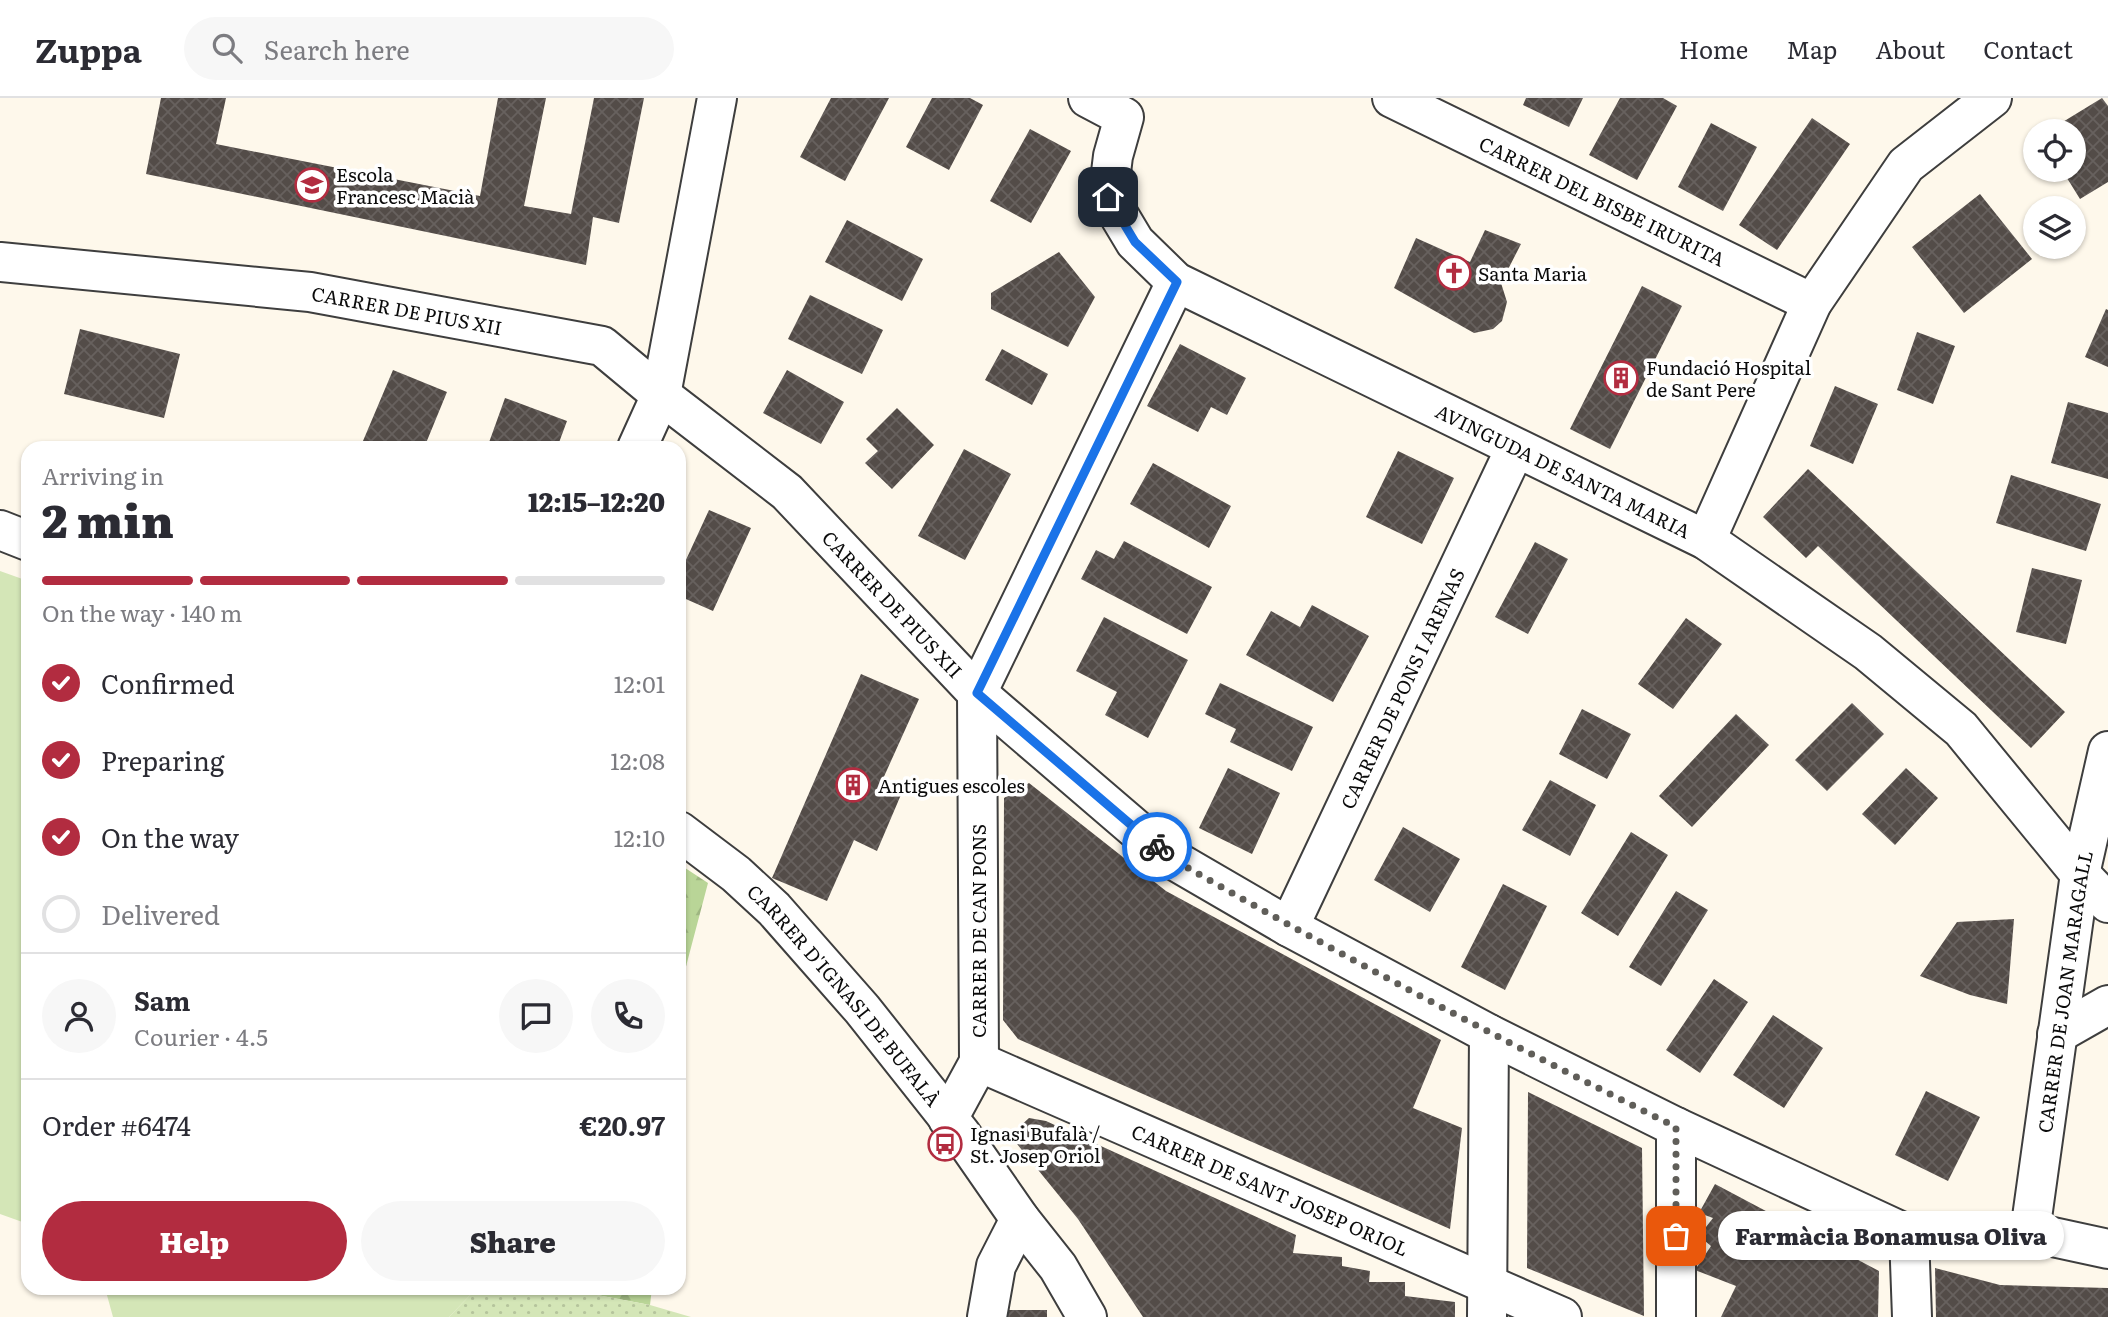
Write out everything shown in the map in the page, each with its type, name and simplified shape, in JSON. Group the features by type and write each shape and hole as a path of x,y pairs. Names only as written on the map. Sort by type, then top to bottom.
{"street":[{"path":"640,441 661,395 717,98"},
{"name":"AVINGUDA DE SANTA MARIA","path":"1088,98 1133,107 1113,156 1108,197 1135,242 1177,282 1706,540 1868,652 1961,729 2080,874 2108,903"},
{"name":"CARRER DEL BISBE IRURITA","path":"1392,98 1812,303"},
{"path":"1706,540 1812,303 1906,164 1992,98"},
{"name":"CARRER DE PIUS XII","path":"0,262 310,292 603,346 661,395 787,492 977,693 1167,856 1289,927 1489,1034 1676,1127 1909,1236"},
{"path":"977,693 1177,282"},
{"name":"CARRER DE PONS I ARENAS","path":"1289,927 1515,449"},
{"path":"0,530 21,538"},
{"name":"CARRER DE CAN PONS","path":"948,1119 979,1062 977,693"},
{"name":"CARRER DE JOAN MARAGALL","path":"2029,1232 2080,874 2108,751"},
{"name":"CARRER D'IGNASI DE BUFALÀ","path":"686,836 736,874 774,909 862,1009 1058,1267 1087,1317"},
{"path":"2057,1034 2108,1005"},
{"path":"1487,1301 1489,1034"},
{"name":"CARRER DE SANT JOSEP ORIOL","path":"979,1062 1487,1301 1562,1317"},
{"path":"1676,1127 1676,1317"},
{"path":"987,1317 996,1266 1020,1219"},
{"path":"1912,1317 1909,1236 2029,1232 2108,1249"}],"green space":[{"path":"0,571 21,578 21,1222 0,1214"},
{"path":"686,869 708,883 686,966"},
{"path":"107,1295 470,1295 449,1317 113,1317"},
{"path":"470,1295 597,1295 650,1305 691,1317 449,1317"},
{"path":"597,1295 651,1295 650,1305"}],"building":[{"name":"Escola Francesc Macià","path":"161,98 226,98 216,144 480,196 498,98 546,98 524,206 571,214 594,98 644,98 619,223 593,217 586,265 146,174"},
{"path":"831,98 889,98 845,181 800,157"},
{"path":"932,98 970,98 983,105 949,170 906,147"},
{"path":"1526,98 1583,98 1569,127 1523,105"},
{"path":"1620,98 1663,98 1677,106 1637,180 1589,155"},
{"path":"2102,98 2108,106 2108,182 2085,196 2078,196 2069,182 2086,182 2086,119 2068,119"},
{"path":"1812,118 1850,144 1777,250 1739,225"},
{"path":"1711,123 1757,147 1723,211 1678,187"},
{"path":"1030,129 1071,151 1031,223 990,201"},
{"path":"1980,194 2023,248 2023,259 2032,259 1964,313 1912,247"},
{"path":"847,220 923,259 902,301 825,262"},
{"name":"Santa Maria","path":"1485,230 1521,244 1501,283 1507,302 1502,321 1493,329 1474,333 1394,288 1416,238 1470,262"},
{"path":"1059,252 1095,297 1068,347 991,309 991,293"},
{"name":"Fundació Hospital de Sant Pere","path":"1642,286 1682,306 1610,449 1570,429"},
{"path":"810,295 883,330 862,374 788,339"},
{"path":"2106,309 2108,310 2108,367 2085,357"},
{"path":"80,329 180,354 164,418 64,394"},
{"path":"1917,332 1955,346 1933,404 1897,390"},
{"path":"1180,344 1246,378 1227,415 1211,407 1198,432 1147,406"},
{"path":"1002,349 1048,374 1032,405 985,380"},
{"path":"393,370 447,392 427,441 363,441"},
{"path":"787,370 844,402 821,444 763,413"},
{"path":"1835,386 1878,404 1853,464 1810,446"},
{"path":"505,398 567,421 560,441 490,441"},
{"path":"2068,402 2108,413 2108,479 2051,463"},
{"path":"897,408 934,445 892,489 865,463 878,451 866,439"},
{"path":"964,449 1011,474 965,560 918,536"},
{"path":"1398,451 1454,478 1422,544 1366,517"},
{"path":"1153,463 1231,506 1209,548 1130,504"},
{"path":"1808,469 2065,712 2031,748 1818,546 1806,558 1763,517"},
{"path":"2011,475 2101,504 2086,551 1996,523"},
{"path":"709,510 751,528 713,611 686,599 686,560"},
{"path":"1124,541 1212,587 1187,634 1081,579 1096,550 1114,559"},
{"path":"1535,542 1568,559 1528,634 1495,617"},
{"path":"2032,568 2082,580 2066,644 2016,632"},
{"path":"1312,605 1369,636 1333,702 1246,655 1271,611 1300,627"},
{"path":"1104,617 1188,660 1148,738 1105,715 1117,692 1076,671"},
{"path":"1686,618 1722,644 1673,709 1638,684"},
{"name":"Antigues escoles","path":"861,674 919,699 882,781 903,790 877,851 854,840 827,901 772,878"},
{"path":"1220,683 1313,727 1292,771 1230,742 1236,729 1205,714"},
{"path":"1852,703 1884,734 1827,791 1795,760"},
{"path":"1582,709 1631,734 1607,779 1559,754"},
{"path":"1736,714 1769,745 1692,827 1659,796"},
{"path":"1228,768 1280,793 1252,854 1199,828"},
{"path":"1906,768 1938,798 1895,845 1862,814"},
{"path":"1550,780 1596,805 1570,856 1522,830"},
{"path":"1029,783 1166,891 1441,1040 1413,1108 1462,1128 1450,1229 1018,1039 1003,1020 1004,798"},
{"path":"1403,827 1460,859 1430,912 1374,880"},
{"path":"1631,832 1668,855 1618,936 1581,913"},
{"path":"1503,884 1547,906 1505,990 1461,967"},
{"path":"1676,891 1708,910 1661,986 1629,967"},
{"path":"2014,919 2007,1004 1970,995 1920,976 1957,922"},
{"path":"1714,979 1748,1002 1700,1073 1666,1050"},
{"path":"1773,1015 1823,1048 1784,1108 1733,1075"},
{"path":"1926,1091 1980,1117 1948,1181 1895,1155"},
{"path":"1528,1092 1642,1148 1644,1316 1527,1268"},
{"path":"1029,1118 1046,1121 1296,1235 1293,1253 1342,1257 1342,1266 1370,1271 1369,1282 1405,1282 1405,1296 1455,1302 1455,1317 1143,1317 1078,1219 1017,1144 1017,1129"},
{"path":"1715,1184 1879,1271 1878,1317 1721,1317 1736,1286 1695,1270 1711,1246 1699,1236 1713,1218 1699,1213"},
{"path":"1935,1268 2000,1285 2108,1288 2108,1317 1936,1317"},
{"path":"1003,1310 1047,1310 1047,1317 1003,1317"}],"way so far":[{"path":"1157,847 1167,856 1289,927 1489,1034 1676,1127 1676,1236"}],"place":[{"name":"Escola Francesc Macià","path":"312,185"},
{"name":"Santa Maria","path":"1454,273"},
{"name":"Fundació Hospital de Sant Pere","path":"1621,378"},
{"name":"Antigues escoles","path":"853,785"},
{"name":"Ignasi Bufalà / St. Josep Oriol","path":"945,1144"},
{"name":"Farmàcia Bonamusa Oliva","path":"1676,1236"}],"route":[{"path":"1108,197 1135,242 1177,282 977,693 1157,847"}]}
